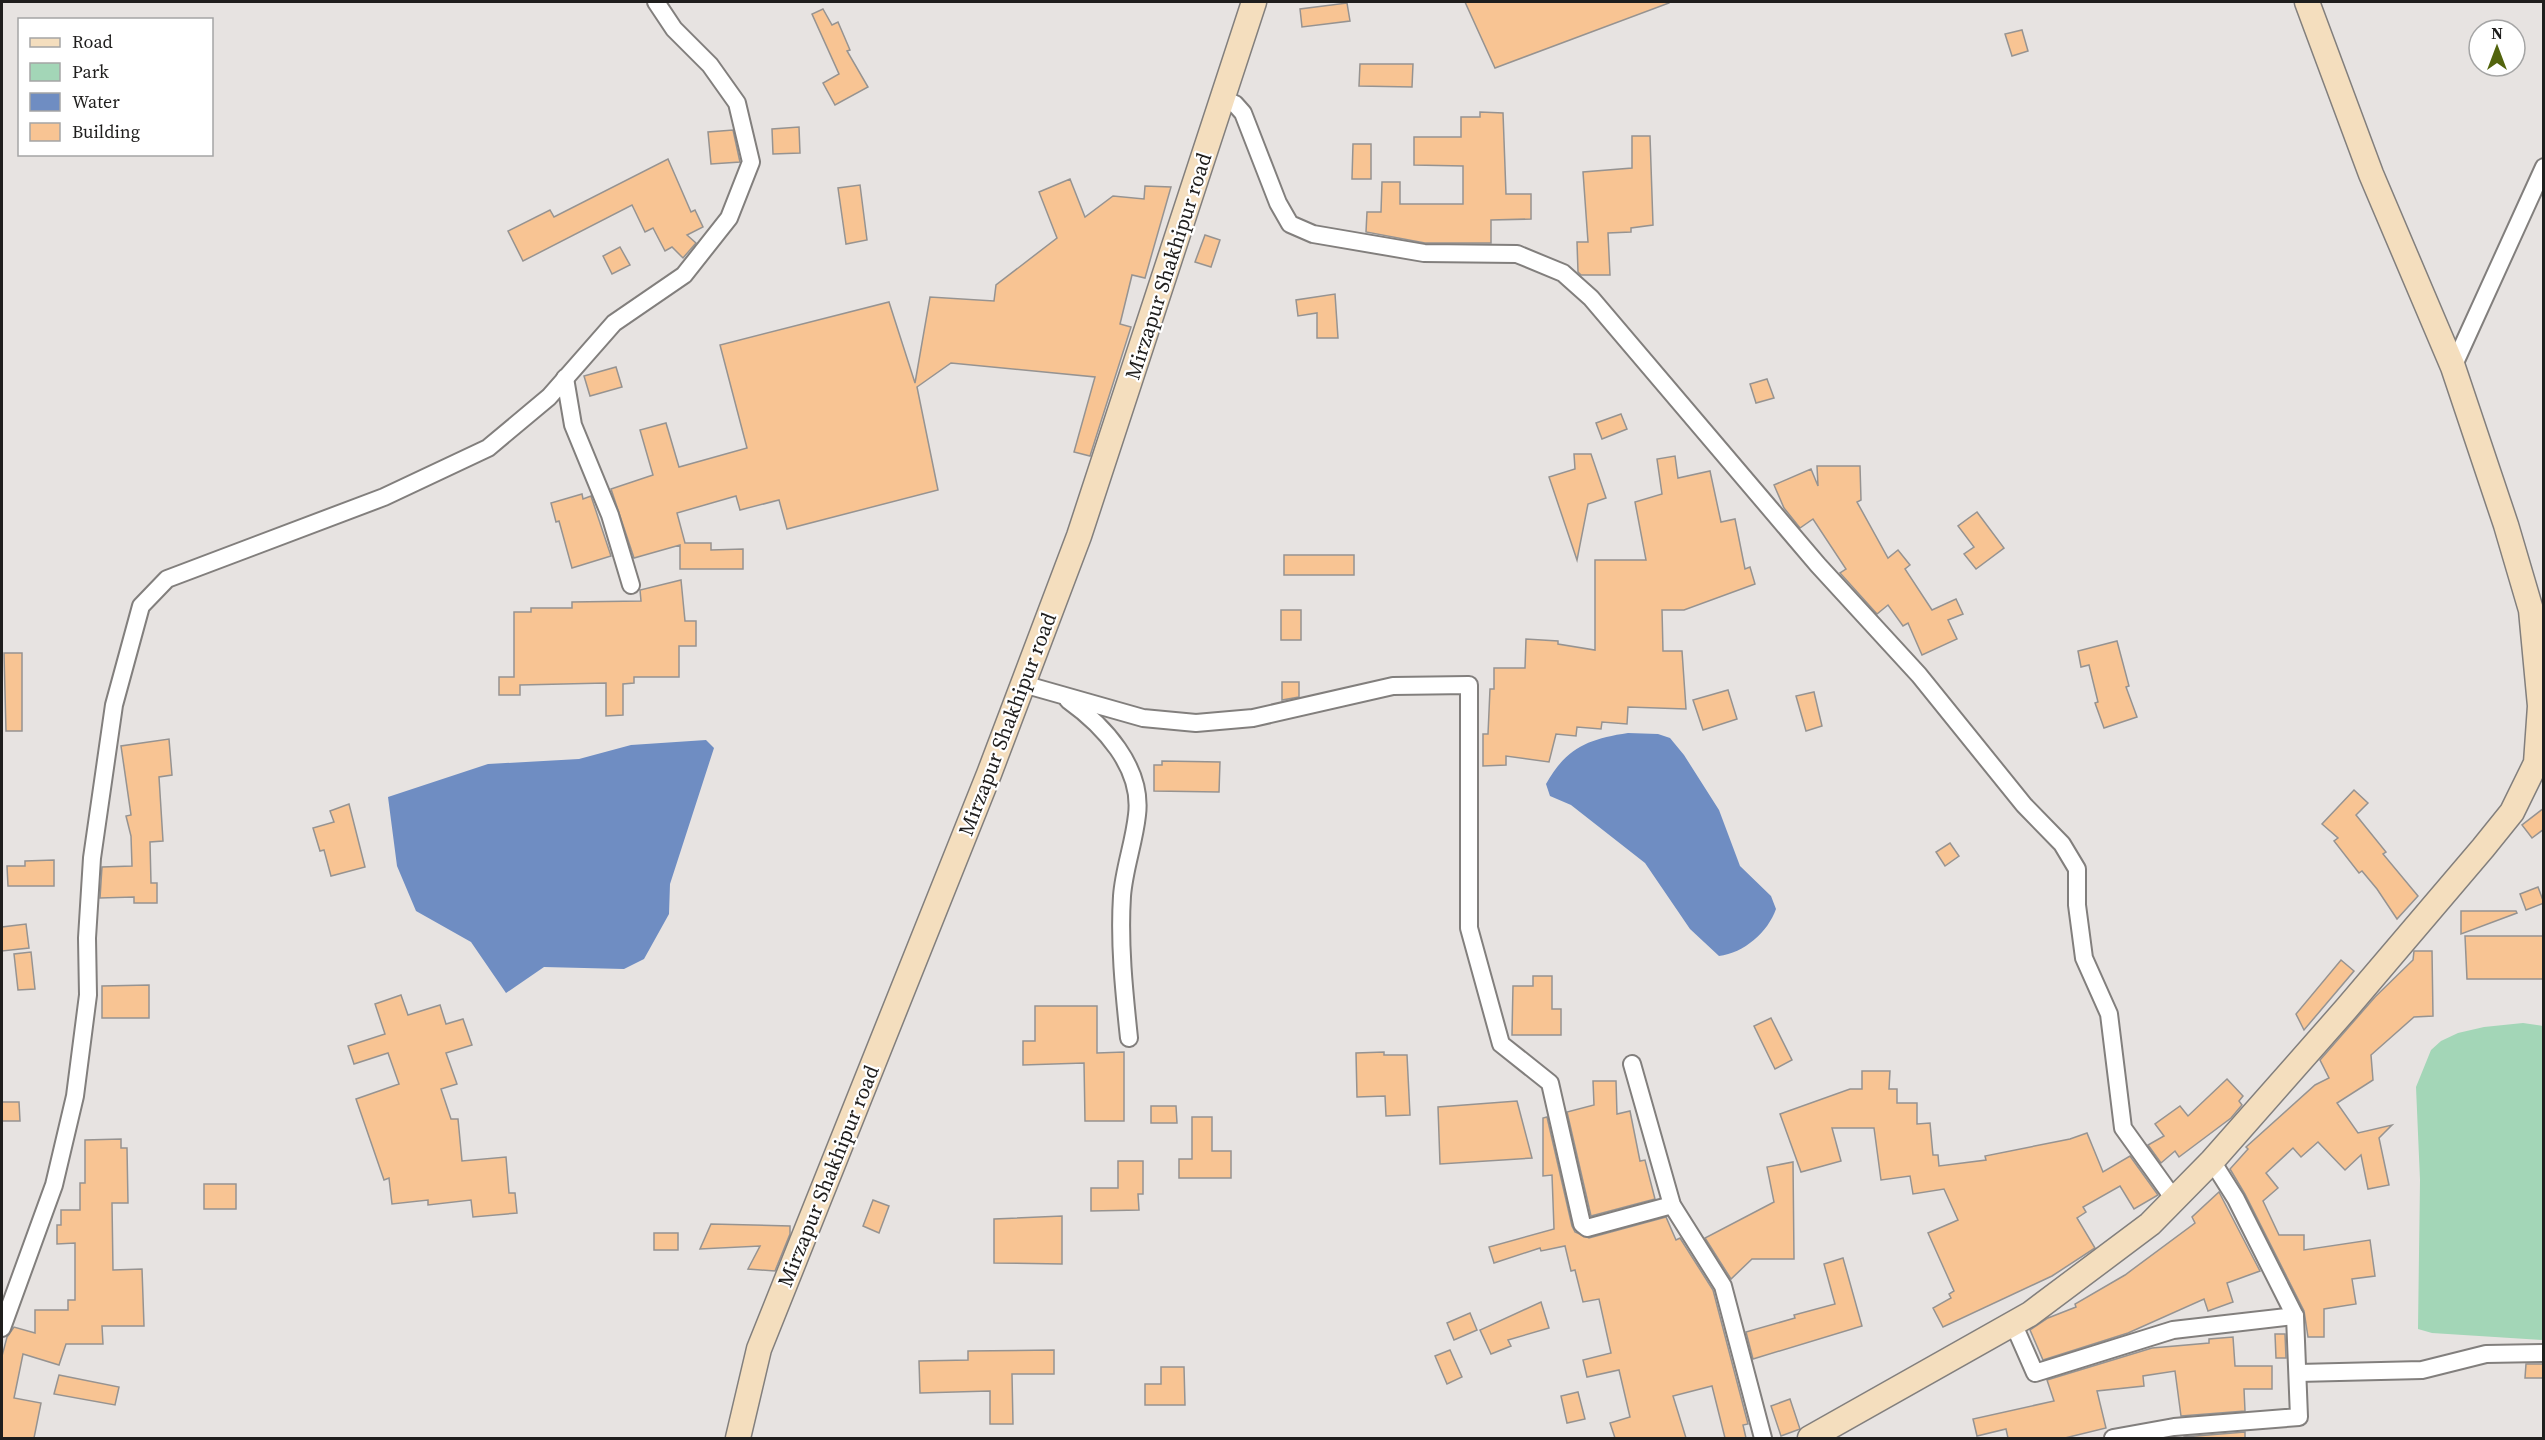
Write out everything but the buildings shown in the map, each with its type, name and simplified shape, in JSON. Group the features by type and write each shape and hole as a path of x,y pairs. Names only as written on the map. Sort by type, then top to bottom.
{"street":[{"path":"2,1328 54,1185 75,1096 88,995 87,938 92,858 114,705 141,606 167,579 384,497 488,448 549,397 614,323 684,275 729,218 751,162 737,103 710,65 674,29 656,2"},
{"name":"Mirzapur Shakhipur road","path":"738,1438 759,1349 1023,684 1079,536 1172,258 1254,2"},
{"path":"1810,1438 2013,1323 2111,1255 2150,1224 2212,1161 2346,1009 2512,812 2540,763 2540,706 2531,610 2506,525 2453,367 2371,174 2307,2"},
{"path":"1222,98 1234,104 1243,113 1278,203 1290,224 1313,234 1424,253 1517,254 1563,273 1598,306 1818,565 1919,675 2024,805 2062,844 2077,869 2077,905 2084,958 2109,1014 2123,1128 2174,1199"},
{"path":"2453,367 2544,167"},
{"path":"565,378 573,425 610,515 631,585"},
{"path":"1023,684 1143,718 1196,723 1253,718 1393,686 1469,685 1469,928 1501,1044 1550,1083 1582,1224 1587,1228 1672,1205"},
{"path":"1060,694 1095,720 1120,749 1135,789 1138,813 1122,895 1124,980 1129,1038"},
{"path":"1632,1064 1672,1205 1723,1286 1763,1438"},
{"path":"2113,1438 2174,1428 2299,1417 2295,1316 2236,1199 2212,1161"},
{"path":"2013,1323 2035,1373 2173,1330 2295,1316"},
{"path":"2298,1373 2422,1370 2486,1354 2544,1353"}],"green space":[{"path":"2523,1023 2543,1026 2543,1340 2432,1333 2418,1329 2420,1180 2416,1087 2431,1050 2441,1041 2458,1033 2484,1027"}],"water":[{"path":"1628,733 1658,734 1670,738 1684,755 1719,810 1740,866 1771,896 1776,909 1772,918 1754,940 1737,951 1719,956 1690,929 1645,863 1571,805 1550,796 1546,784 1570,754 1601,738"},
{"path":"706,740 714,748 670,884 669,914 644,959 624,969 544,967 506,993 471,942 416,911 397,866 388,797 488,764 579,759 631,745"}]}
